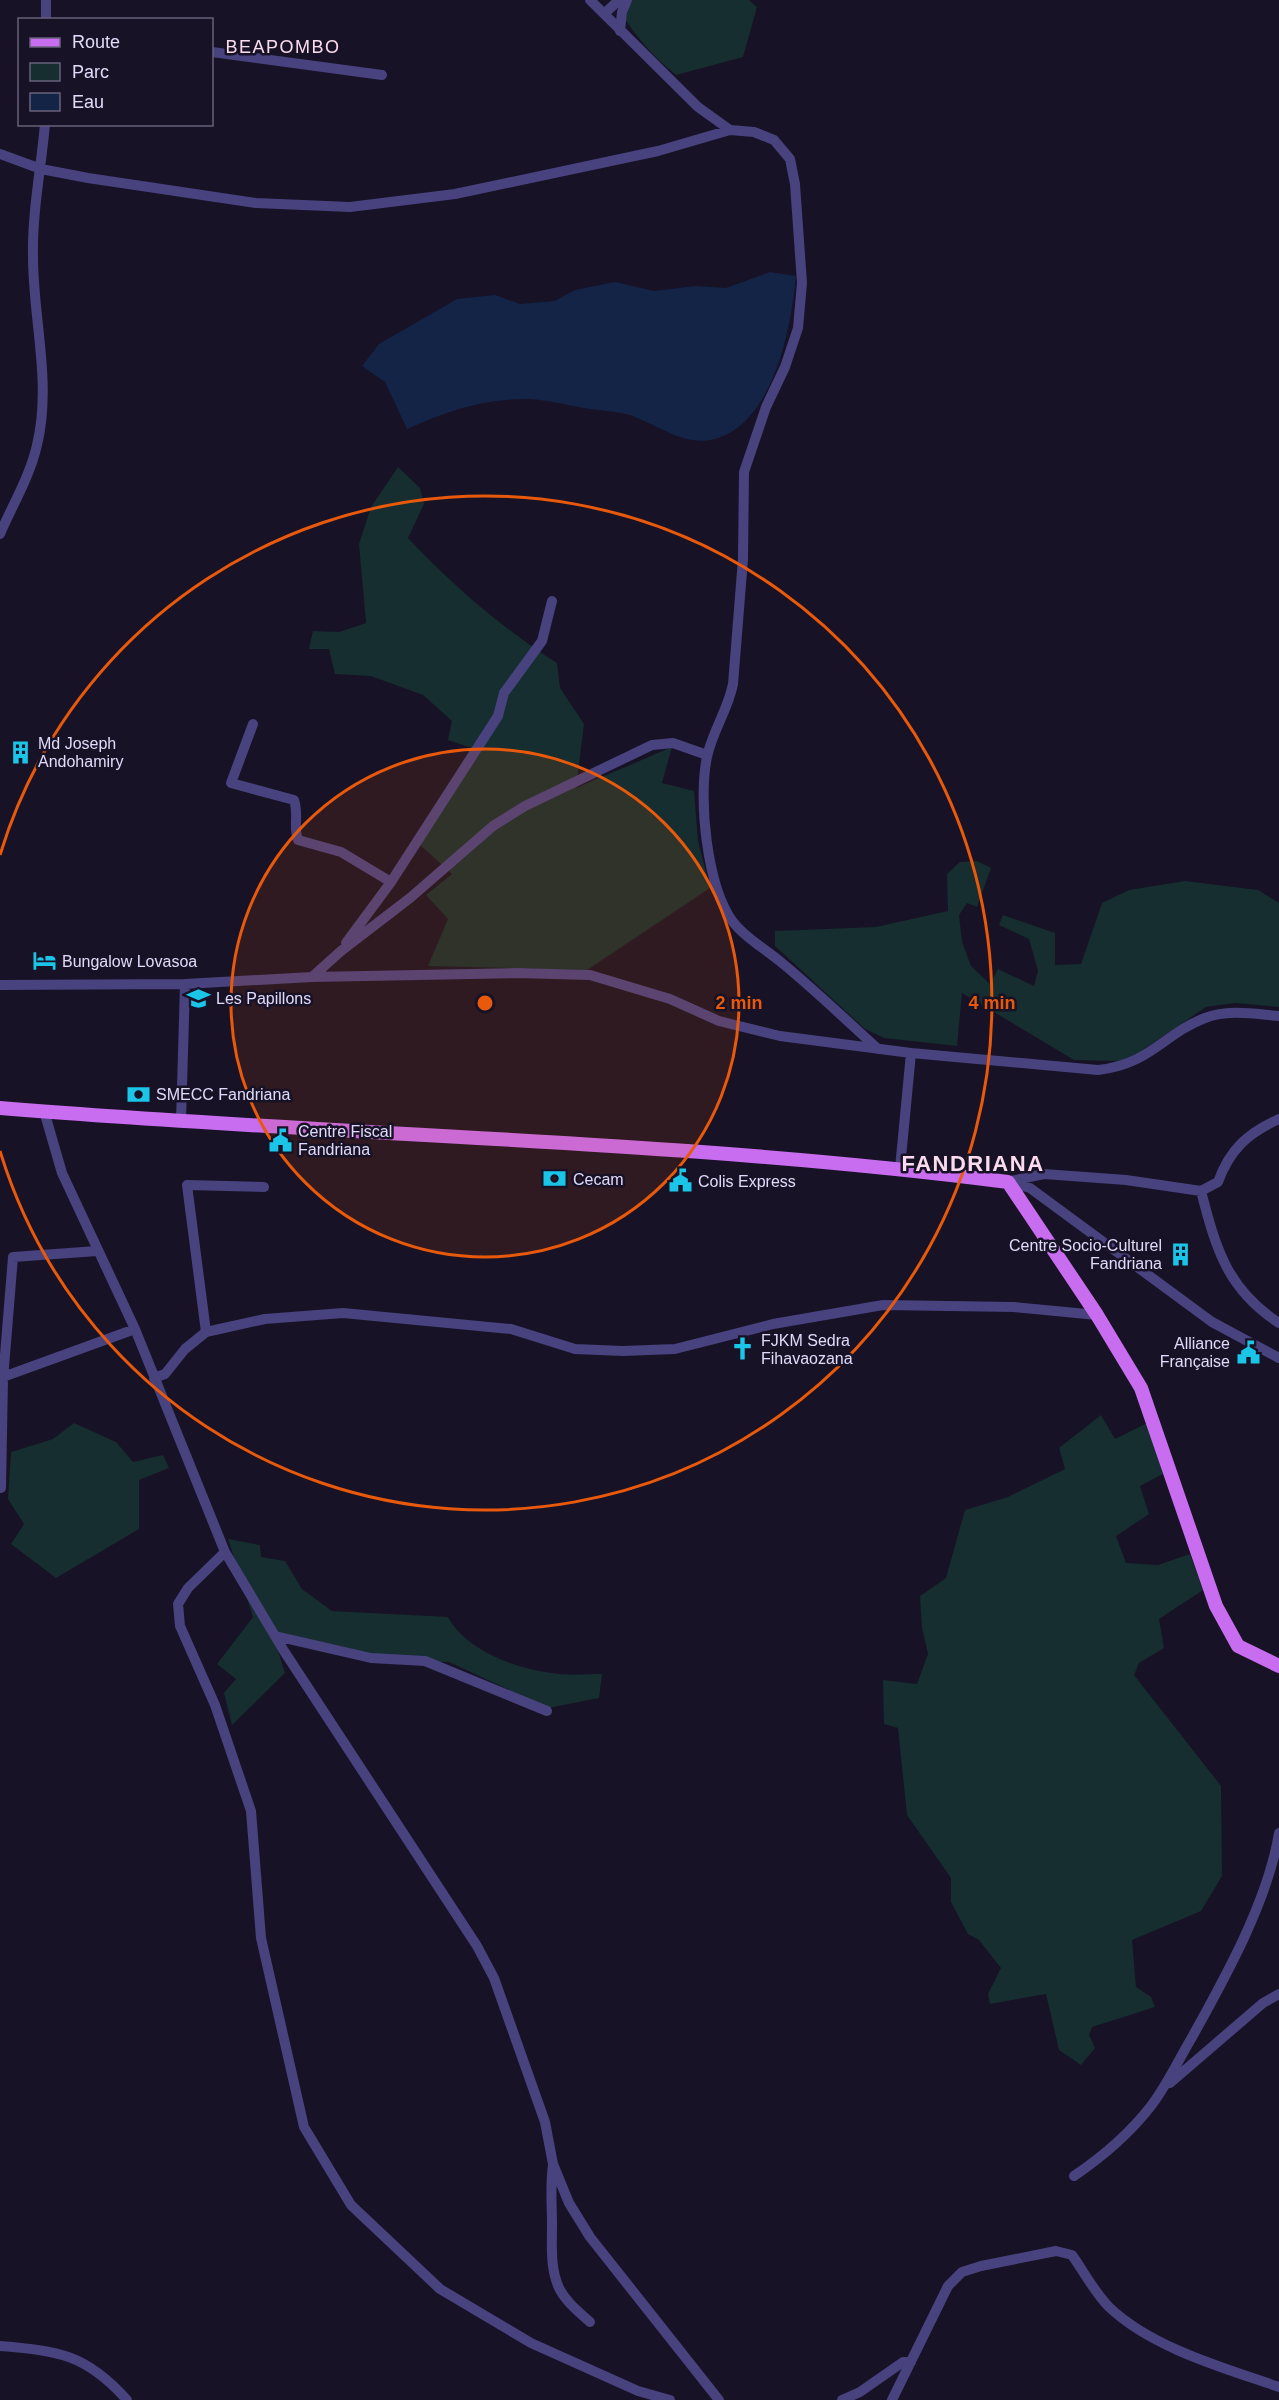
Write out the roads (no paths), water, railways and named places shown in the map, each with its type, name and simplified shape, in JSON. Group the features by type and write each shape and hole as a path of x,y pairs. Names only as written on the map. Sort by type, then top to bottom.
{"main road":[{"path":"0,1108 181,1121 461,1136 900,1168 1008,1182 1097,1315 1141,1388 1216,1606 1238,1646 1279,1666"}],"street":[{"path":"46,0 46,18"},
{"path":"590,0 698,107 730,130"},
{"path":"605,14 619,0"},
{"path":"620,31 622,12 627,0"},
{"path":"213,52 382,75"},
{"path":"0,534 28,476 38,444 43,402 33,258 37,193 45,126"},
{"path":"0,154 41,169 256,203 350,207 392,204 477,189 658,151 730,130 754,132 774,140 790,159 795,184 802,283 798,327 785,367 766,407 744,472 742,559 733,684 730,702 707,755 704,781 705,834 724,907 743,934 781,962 878,1049"},
{"path":"340,951 391,882 498,716 504,693 542,641 552,601"},
{"path":"253,724 231,783 294,800 297,808 295,831 298,840 341,852 391,882"},
{"path":"312,978 340,951 410,898 493,826 525,806 652,745 673,743 707,755"},
{"path":"0,985 185,984 517,973 590,975 670,999 719,1021 780,1036 911,1053 1098,1070 1128,1066 1206,1018 1226,1012 1279,1017"},
{"path":"181,1121 185,984"},
{"path":"900,1168 911,1053"},
{"path":"44,1112 62,1173 135,1329 225,1552 275,1636 477,1946 494,1978 545,2122 553,2164 569,2203 590,2237 719,2400"},
{"path":"1008,1182 1044,1173 1126,1180 1201,1191 1218,1182 1226,1160 1254,1130 1279,1119"},
{"path":"1008,1182 1030,1188 1212,1322 1279,1358"},
{"path":"206,1332 187,1185 264,1187"},
{"path":"1201,1191 1214,1240 1225,1265 1254,1307 1279,1323"},
{"path":"1,1488 2,1378 13,1257 97,1251"},
{"path":"154,1378 165,1374 185,1349 206,1332 264,1319 343,1312 511,1329 575,1349 623,1352 675,1349 773,1324 883,1305 1014,1307 1097,1315"},
{"path":"2,1378 135,1329"},
{"path":"225,1552 188,1588 178,1604 180,1626 215,1705 251,1811 261,1938 303,2127 351,2205 441,2289 531,2343 638,2391 670,2400"},
{"path":"275,1636 371,1658 425,1661 547,1711"},
{"path":"1074,2176 1100,2159 1151,2107 1162,2089 1217,1991 1248,1927 1276,1849 1279,1833"},
{"path":"1162,2089 1263,2003 1279,1994"},
{"path":"553,2164 550,2186 552,2225 550,2250 557,2278 567,2301 590,2322"},
{"path":"892,2400 948,2286 962,2272 1056,2251 1072,2255 1107,2306 1131,2326 1167,2345 1279,2387"},
{"path":"0,2346 44,2350 77,2358 105,2376 128,2400"},
{"path":"842,2400 860,2392 903,2362 911,2362"}],"water":[{"path":"770,272 796,276 790,321 776,371 752,414 735,429 715,439 704,441 683,438 627,414 530,399 482,403 407,429 385,382 362,366 379,344 457,299 495,295 520,304 555,301 575,290 615,282 654,291 696,286 726,288"}],"place":[{"name":"Md Joseph Andohamiry","path":"20,752"},
{"name":"Bungalow Lovasoa","path":"44,961"},
{"name":"Les Papillons","path":"198,998"},
{"name":"SMECC Fandriana","path":"138,1094"},
{"name":"Centre Fiscal Fandriana","path":"280,1140"},
{"name":"Cecam","path":"555,1179"},
{"name":"Colis Express","path":"680,1181"},
{"name":"Centre Socio-Culturel Fandriana","path":"1180,1254"},
{"name":"FJKM Sedra Fihavaozana","path":"743,1349"},
{"name":"Alliance Française","path":"1248,1352"}],"district":[{"name":"BEAPOMBO","path":"283,47"},
{"name":"FANDRIANA","path":"973,1163"}]}
